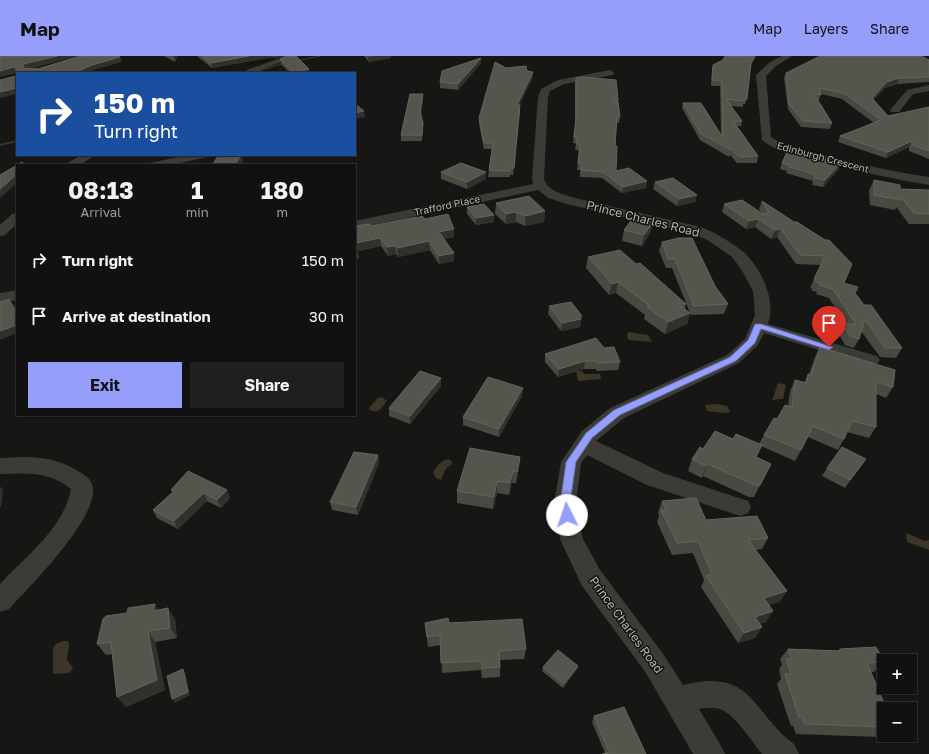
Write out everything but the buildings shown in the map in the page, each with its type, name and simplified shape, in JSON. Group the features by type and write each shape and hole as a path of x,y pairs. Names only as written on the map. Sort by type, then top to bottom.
{"street":[{"path":"246,72 294,56"},
{"name":"Edinburgh Crescent","path":"788,56 772,64 761,75 766,138 769,141 785,148 857,167 929,181"},
{"path":"540,186 538,179 543,97 546,89 561,82 610,73"},
{"path":"895,110 910,92 929,88"},
{"path":"74,164 87,156"},
{"path":"159,164 199,156"},
{"name":"Trafford Place","path":"356,225 540,186"},
{"name":"Prince Charles Road","path":"540,186 552,195 572,201 696,230 714,238 737,254 748,268 761,291 762,315 752,341 733,359 617,413 589,436 571,462 565,504 572,539 591,578 654,664 678,700 710,754"},
{"path":"0,232 16,218"},
{"path":"0,298 16,295"},
{"path":"758,326 871,360"},
{"path":"583,444 655,479 740,507"},
{"path":"0,466 52,467 70,475 82,486 79,505 59,538 0,601"},
{"path":"678,700 700,694 718,693 731,698 747,711 774,747 784,754"}],"shaded area":[{"path":"628,332 648,335 652,342 629,340 627,337"},
{"path":"576,371 582,371 584,374 600,374 601,379 578,381"},
{"path":"778,383 786,385 783,399 772,401"},
{"path":"382,397 387,401 381,408 378,411 370,410 369,408 378,398"},
{"path":"717,404 727,406 730,412 724,413 707,411 705,405"},
{"path":"449,459 452,462 451,466 450,465 445,470 441,480 436,478 433,473 435,468 441,462"},
{"path":"906,533 925,541 929,540 929,550 907,542"},
{"path":"63,641 68,641 67,660 73,668 69,673 53,674 53,648 56,644"}],"waterway":[{"path":"294,61 321,56"},
{"path":"253,72 286,63"},
{"path":"0,145 16,141"}],"route":[{"path":"567,515 565,504 571,462 589,436 617,413 733,359 752,341 758,326 829,347"}]}
